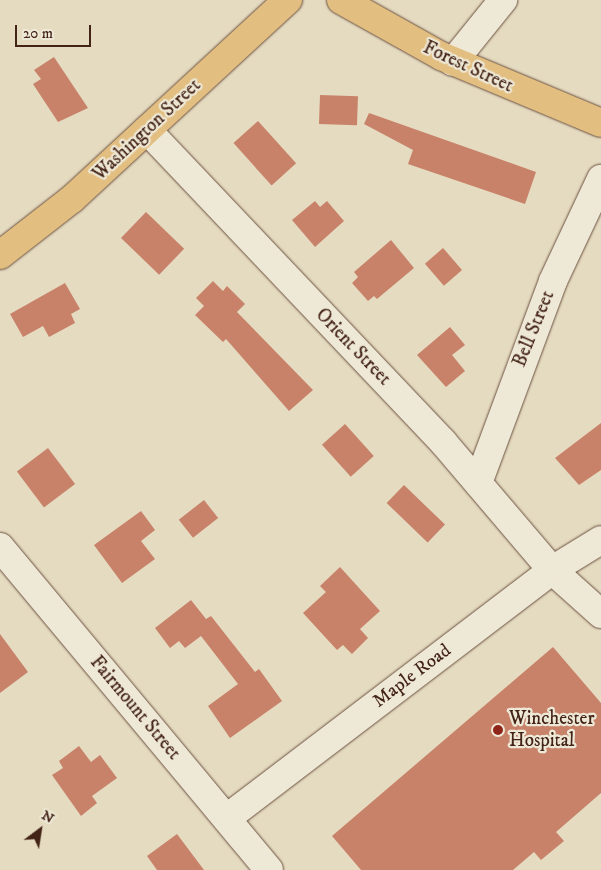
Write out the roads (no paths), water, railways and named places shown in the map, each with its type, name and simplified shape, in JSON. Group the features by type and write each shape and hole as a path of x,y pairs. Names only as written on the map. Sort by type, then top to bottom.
{"main road":[{"name":"Washington Street","path":"0,255 72,199 288,0"},
{"name":"Forest Street","path":"341,0 453,62 601,123"}],"street":[{"path":"453,62 503,0"},
{"name":"Orient Street","path":"147,130 478,483 552,570 601,614"},
{"name":"Bell Street","path":"478,483 549,290 601,179"},
{"name":"Maple Road","path":"227,818 552,570 601,540"},
{"name":"Fairmount Street","path":"0,547 269,870"}],"place":[{"name":"Winchester Hospital","path":"498,730"}]}
